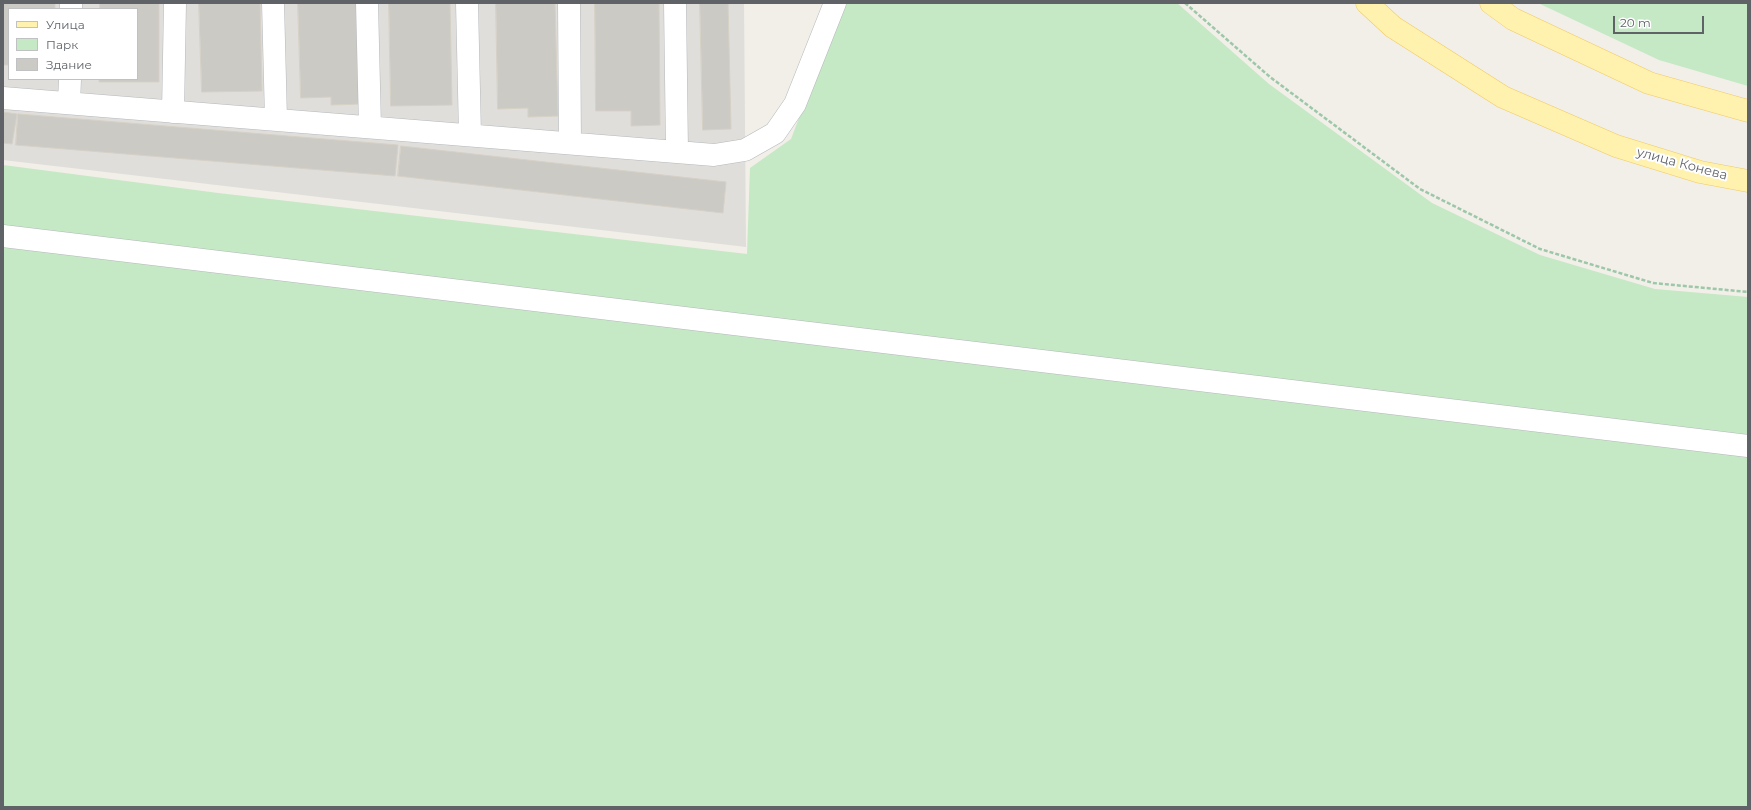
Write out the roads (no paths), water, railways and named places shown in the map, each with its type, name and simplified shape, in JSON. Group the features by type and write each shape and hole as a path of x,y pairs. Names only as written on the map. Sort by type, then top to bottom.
{"main road":[{"name":"улица Конева","path":"1367,3 1393,27 1503,97 1616,146 1700,172 1748,181"},
{"path":"1491,3 1514,19 1649,83 1748,111"}],"lane":[{"path":"173,112 175,3"},
{"path":"273,3 276,119"},
{"path":"366,3 370,127"},
{"path":"467,3 470,135"},
{"path":"569,3 570,143"},
{"path":"675,3 677,151"},
{"path":"3,98 714,155 745,150 775,133 795,104 835,3"},
{"path":"69,104 70,80"},
{"path":"3,236 1748,446"}]}
